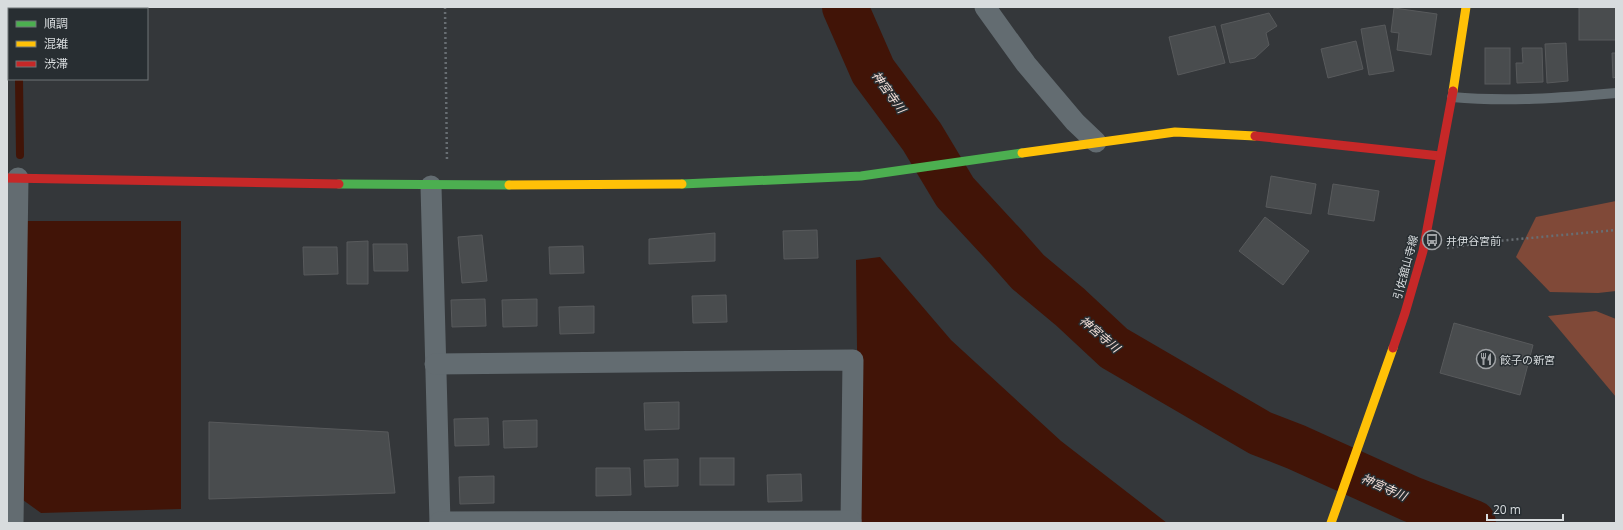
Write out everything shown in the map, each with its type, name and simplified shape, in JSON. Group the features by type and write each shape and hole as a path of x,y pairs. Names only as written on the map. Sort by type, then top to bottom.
{"street":[{"path":"985,7 1026,64 1075,122 1096,142"},
{"name":"引佐舘山寺線","path":"1331,523 1405,313 1423,251 1452,97 1466,7"},
{"path":"13,523 10,461 13,178 439,186 700,184 861,176 1072,145 1175,132 1242,135 1440,156"},
{"path":"436,364 853,360 851,522 440,522 436,364 439,186"}],"lane":[{"path":"1452,97 1472,99 1547,98 1616,93"}],"path":[{"path":"439,186 445,7"},
{"path":"1423,251 1487,242 1616,230"}],"shaded area":[{"path":"1616,201 1616,291 1598,293 1550,292 1516,257 1536,217"},
{"path":"27,221 181,221 181,509 41,513 23,500"},
{"path":"880,257 951,340 1061,441 1167,523 859,523 856,260"},
{"path":"1596,311 1616,319 1616,397 1548,316"}],"building":[{"path":"1579,7 1616,7 1616,40 1579,40"},
{"path":"1394,8 1437,14 1431,55 1397,50 1399,33 1391,32"},
{"path":"1269,13 1277,26 1266,33 1269,45 1255,58 1230,63 1221,25"},
{"path":"1385,25 1394,71 1369,75 1361,29"},
{"path":"1215,26 1225,63 1178,75 1169,37"},
{"path":"1356,41 1363,69 1328,78 1321,49"},
{"path":"1566,43 1568,81 1547,83 1545,44"},
{"path":"1485,48 1510,48 1510,84 1485,84"},
{"path":"1522,48 1542,48 1543,82 1517,83 1516,63 1523,63"},
{"path":"1612,53 1616,53 1616,77 1613,78"},
{"path":"1271,176 1316,184 1311,214 1266,207"},
{"path":"1333,184 1379,191 1374,221 1328,214"},
{"path":"1265,217 1309,251 1283,285 1239,251"},
{"path":"817,230 818,258 784,259 783,231"},
{"path":"715,233 715,261 649,264 649,239"},
{"path":"482,235 487,281 462,283 458,237"},
{"path":"368,241 368,284 347,284 347,242"},
{"path":"373,244 407,244 408,271 374,271"},
{"path":"583,246 584,273 550,274 549,247"},
{"path":"303,247 337,247 338,274 304,275"},
{"path":"726,295 727,322 693,323 692,296"},
{"path":"485,299 486,326 452,327 451,300"},
{"path":"537,299 537,326 503,327 502,300"},
{"path":"594,306 594,333 560,334 559,307"},
{"name":"餃子の新宮","path":"1454,323 1533,345 1520,395 1440,373"},
{"path":"679,402 679,429 645,430 644,403"},
{"path":"488,418 489,445 455,446 454,419"},
{"path":"537,420 537,447 504,448 503,421"},
{"path":"209,422 388,432 395,493 209,499"},
{"path":"700,458 734,458 734,485 700,485"},
{"path":"678,459 678,486 645,487 644,460"},
{"path":"596,468 630,468 631,495 596,496"},
{"path":"801,474 802,501 768,502 767,475"},
{"path":"494,476 494,503 460,504 459,477"}],"waterway":[{"name":"神宮寺川","path":"845,7 873,71 922,137 955,192 1028,272 1070,307 1114,348 1260,433 1296,447 1411,499 1473,523"},
{"path":"19,80 20,155"}],"traffic: fast":[{"path":"682,184 861,176 1022,153"},
{"path":"339,184 509,185"}],"traffic: slow":[{"path":"1453,91 1466,7"},
{"path":"1022,153 1175,132 1255,136"},
{"path":"509,185 682,184"},
{"path":"1331,523 1393,348"}],"traffic: jam":[{"path":"1393,348 1423,251 1453,91"},
{"path":"1255,136 1440,156"},
{"path":"7,178 339,184"}],"place":[{"name":"井伊谷宮前","path":"1432,240"},
{"name":"餃子の新宮","path":"1486,359"}]}
